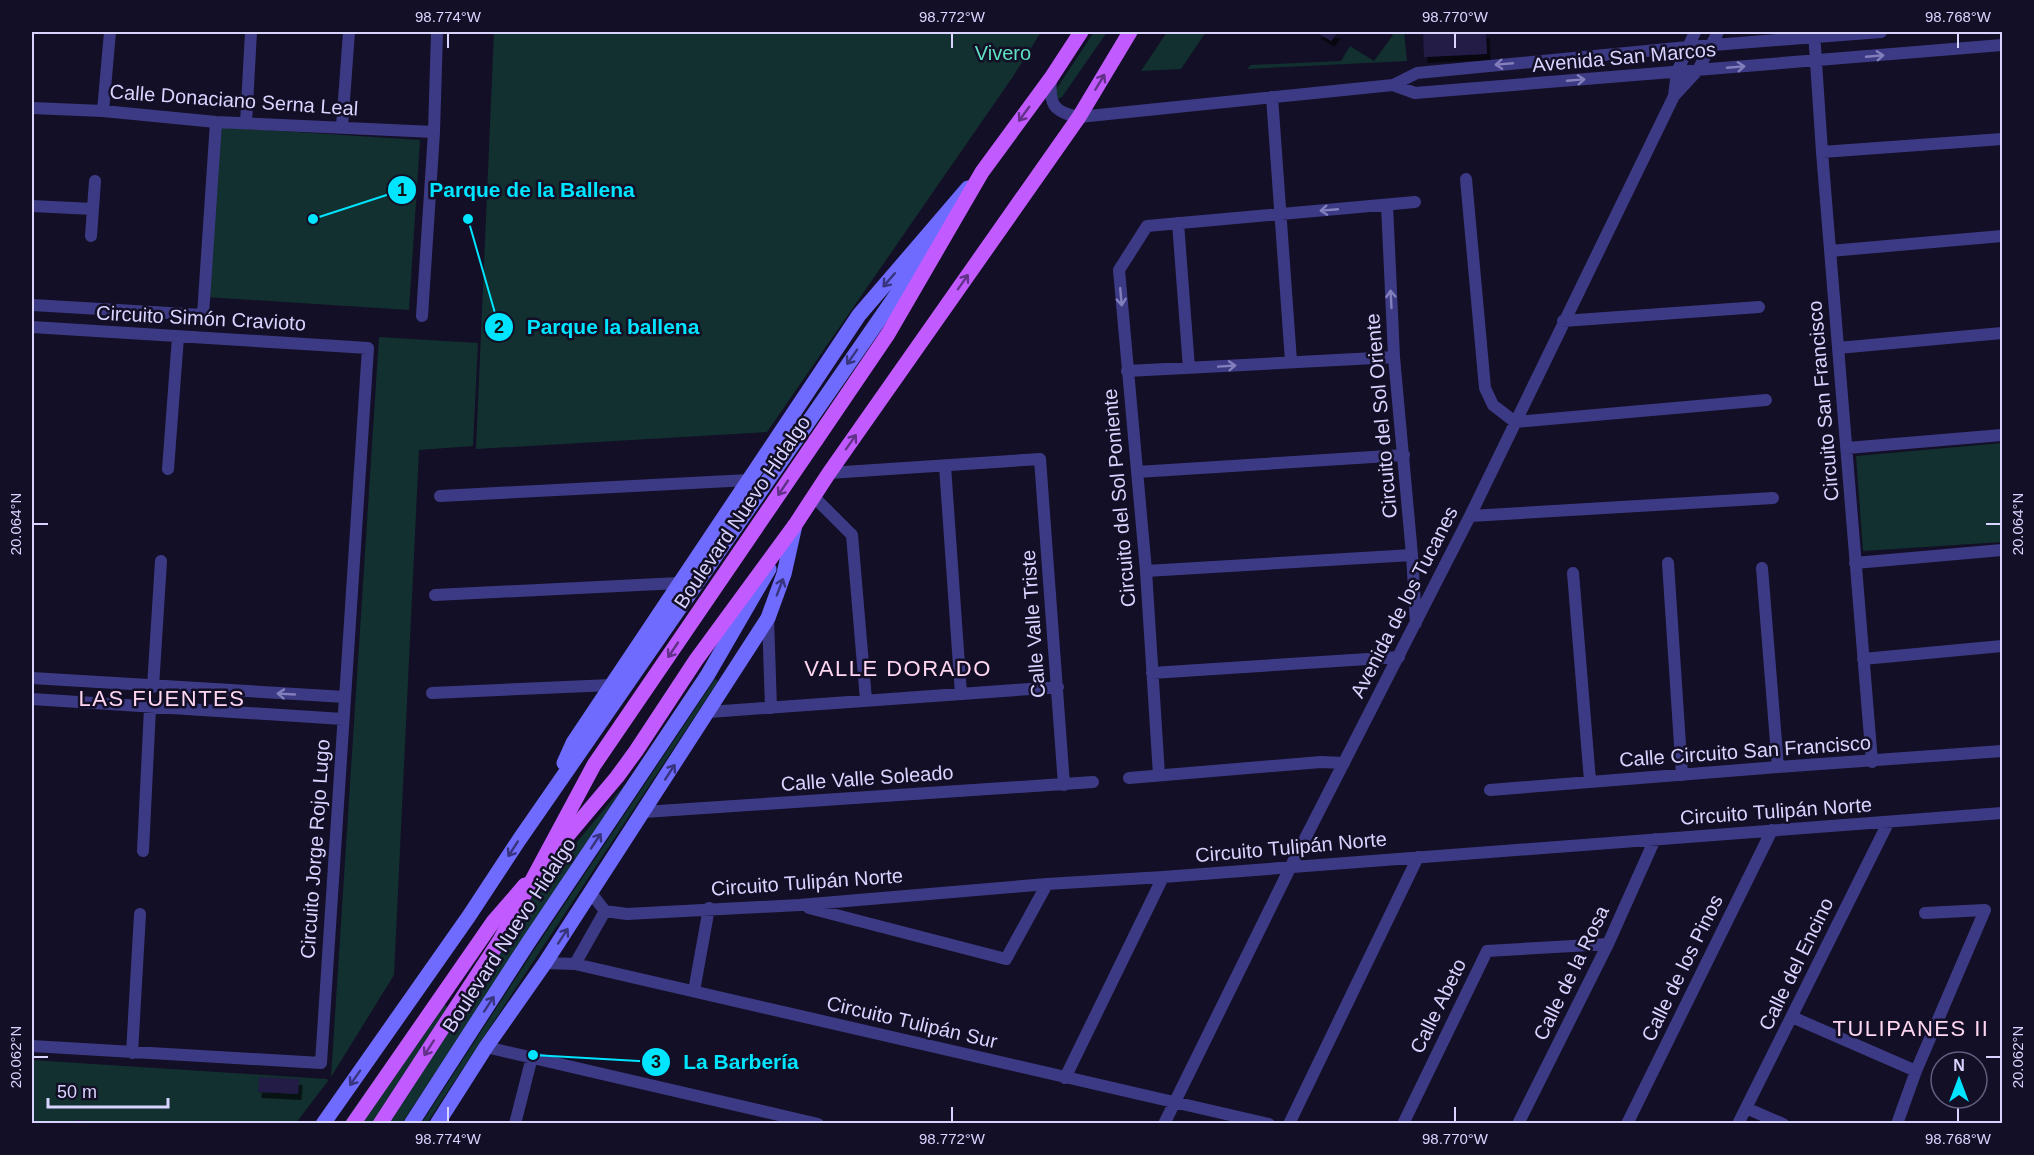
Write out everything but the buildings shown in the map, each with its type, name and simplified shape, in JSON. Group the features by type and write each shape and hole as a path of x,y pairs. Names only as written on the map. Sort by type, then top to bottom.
{"main road":[{"name":"Boulevard Nuevo Hidalgo","path":"322,1124 469,916 872,328 1082,32"},
{"name":"Boulevard Nuevo Hidalgo","path":"354,1124 493,922 617,777 696,660 795,525 829,473 1079,117 1130,32"},
{"name":"Boulevard Nuevo Hidalgo","path":"380,1124 500,940 594,765 888,334 982,172"},
{"name":"Boulevard Nuevo Hidalgo","path":"547,801 573,743 859,315 982,172"},
{"name":"Boulevard Nuevo Hidalgo","path":"411,1124 528,943 707,676 795,525"},
{"path":"437,1124 448,1116 486,1047 545,963 768,618 784,574 795,525"}],"street":[{"path":"103,111 110,32"},
{"path":"246,123 251,32"},
{"path":"342,127 349,32"},
{"path":"422,316 434,132 437,32"},
{"name":"Avenida de los Tucanes","path":"1674,96 1677,72 1695,32"},
{"name":"Avenida de los Tucanes","path":"1164,1124 1291,866 1470,516 1674,96 1698,70 1718,32"},
{"name":"Avenida San Marcos","path":"1079,117 1393,85 1417,73 1814,34 1881,32"},
{"name":"Circuito San Francisco","path":"1814,34 1872,762"},
{"name":"Avenida San Marcos","path":"1393,85 1415,93 2002,45"},
{"path":"1050,78 1050,96 1056,110 1079,117"},
{"path":"1272,97 1291,361"},
{"name":"Calle Donaciano Serna Leal","path":"32,108 103,111 216,122 434,132"},
{"name":"Circuito Simón Cravioto","path":"32,305 203,315 216,122"},
{"path":"1822,152 2002,139"},
{"path":"1466,179 1485,388 1493,405 1515,422 1766,400"},
{"path":"91,236 95,181"},
{"path":"1189,368 1178,223 1415,202"},
{"name":"Circuito del Sol Oriente","path":"1387,205 1394,357 1404,454 1416,623"},
{"path":"32,206 93,209"},
{"name":"Circuito del Sol Poniente","path":"1160,775 1146,571 1119,270 1147,226 1178,223"},
{"path":"1830,251 2002,236"},
{"path":"1563,321 1759,307"},
{"name":"Circuito Simón Cravioto","path":"32,327 368,348"},
{"path":"1838,348 2002,333"},
{"path":"168,469 178,337"},
{"name":"Circuito Jorge Rojo Lugo","path":"32,1046 321,1063 368,348"},
{"path":"1127,371 1394,357"},
{"path":"1847,448 2002,435"},
{"path":"1137,472 1404,454"},
{"name":"Calle Valle Triste","path":"945,466 1040,459 1064,785"},
{"path":"829,473 945,466 961,694"},
{"path":"440,496 749,480"},
{"path":"814,497 852,535 866,700"},
{"path":"1470,516 1773,498"},
{"path":"1856,563 2002,550"},
{"path":"1146,571 1412,555"},
{"path":"153,687 161,561"},
{"path":"1668,563 1682,775"},
{"path":"1762,568 1778,767"},
{"path":"1573,573 1590,781"},
{"path":"435,595 679,583"},
{"path":"768,618 771,708"},
{"path":"1863,659 2002,646"},
{"path":"1152,674 1399,657"},
{"path":"32,678 345,697"},
{"path":"51,700 52,679"},
{"path":"432,693 611,686"},
{"path":"709,712 1058,687"},
{"path":"252,713 253,692"},
{"path":"32,699 344,719"},
{"path":"143,851 150,708"},
{"name":"Calle Circuito San Francisco","path":"1490,790 2002,751"},
{"path":"1129,778 1321,762 1344,763"},
{"name":"Calle Valle Soleado","path":"644,812 1093,782"},
{"name":"Circuito Tulipán Norte","path":"605,910 627,914 799,905 1047,884 2002,813"},
{"name":"Calle del Encino","path":"1738,1124 1888,823"},
{"name":"Calle de los Pinos","path":"1627,1124 1772,830"},
{"name":"Calle de la Rosa","path":"1518,1124 1608,944 1655,839"},
{"path":"1289,1124 1418,857"},
{"path":"1065,1078 1163,877"},
{"path":"799,905 1006,959 1047,884"},
{"path":"575,964 605,910 591,893"},
{"path":"694,991 709,908"},
{"path":"1897,1124 1916,1071 1985,910 1925,914"},
{"path":"132,1053 140,914"},
{"name":"Calle Abeto","path":"1403,1124 1487,951 1608,944"},
{"name":"Circuito Tulipán Sur","path":"545,963 575,964 1269,1124"},
{"path":"1791,1017 1916,1071"},
{"path":"486,1047 818,1124"},
{"path":"515,1124 532,1057"},
{"path":"1746,1108 1783,1124"}],"green space":[{"name":"Vivero","path":"494,32 1041,32 1012,78 767,432 476,449"},
{"path":"1094,32 1107,32 1062,97 1058,99 1055,91"},
{"path":"1167,32 1206,32 1181,69 1141,71"},
{"path":"1389,32 1404,32 1407,61 1247,69 1251,65 1341,61 1350,46 1374,61 1393,35"},
{"path":"217,127 420,140 409,310 206,297"},
{"path":"379,337 478,343 473,446 419,450 394,975 331,1077"},
{"path":"2002,443 2002,542 1863,551 1856,456"},
{"path":"715,679 718,681 427,1123 421,1124 534,950"},
{"path":"625,784 402,1123 343,1124 433,997 449,1008 495,941"},
{"path":"32,1060 327,1079 328,1081 296,1123 32,1123"}],"place":[{"name":"Parque de la Ballena","path":"313,219"},
{"name":"Parque la ballena","path":"468,219"},
{"name":"La Barbería","path":"533,1055"}],"district":[{"name":"VALLE DORADO","path":"898,668"},
{"name":"LAS FUENTES","path":"162,698"},
{"name":"TULIPANES II","path":"1911,1028"}]}
